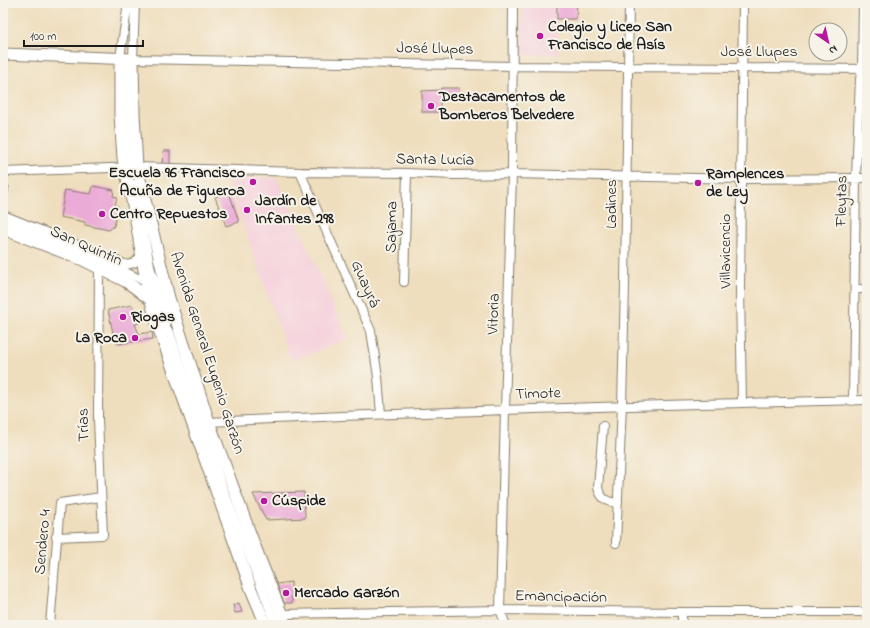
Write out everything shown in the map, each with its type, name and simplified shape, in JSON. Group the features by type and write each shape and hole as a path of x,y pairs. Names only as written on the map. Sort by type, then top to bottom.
{"main road":[{"name":"José Llupes","path":"3,54 126,59"},
{"name":"Avenida General Eugenio Garzón","path":"126,59 120,115 122,147 131,168 169,298 209,422 254,544 273,622"},
{"name":"Avenida General Eugenio Garzón","path":"131,168 142,255 142,279 152,302 158,324 251,589 273,622 286,625"},
{"name":"San Quintín","path":"3,229 81,259 134,287 152,302"}],"street":[{"path":"126,59 128,3"},
{"path":"126,59 135,3"},
{"name":"Vitoria","path":"506,625 500,610 512,174 513,3"},
{"name":"Ladines","path":"616,543 625,285 629,3"},
{"name":"Villavicencio","path":"742,403 740,288 743,3"},
{"name":"Fleytas","path":"852,401 856,178 860,79 865,69 863,3"},
{"name":"José Llupes","path":"126,59 513,66 865,69"},
{"name":"Santa Lucía","path":"3,172 131,168 454,175 512,174 626,177 867,178"},
{"name":"Avenida General Eugenio Garzón","path":"131,168 151,270 163,298 171,328 170,334"},
{"name":"Guayrá","path":"300,172 371,331 378,377 381,414"},
{"name":"Sajama","path":"404,282 407,173"},
{"name":"San Quintín","path":"3,215 127,265 134,263 142,255"},
{"name":"San Quintín","path":"3,223 107,263 142,279"},
{"name":"Trías","path":"56,536 104,535 98,418 99,268"},
{"name":"Avenida General Eugenio Garzón","path":"142,279 150,285 155,293 224,491 273,622"},
{"path":"855,289 867,289"},
{"name":"Timote","path":"209,422 622,405 867,400"},
{"path":"603,426 598,488 603,499 618,504"},
{"name":"Sendero 4","path":"50,625 56,536 60,503 101,497"},
{"name":"Emancipación","path":"258,625 273,622 500,610 867,612"},
{"path":"682,612 682,625"}],"shaded area":[{"name":"Colegio y Liceo San Francisco de Asís","path":"522,5 557,5 558,54 522,55"},
{"path":"226,176 277,178 348,339 291,361"}],"building":[{"path":"522,3 577,3 576,19 557,19 557,5 522,5"},
{"name":"Destacamentos de Bomberos Belvedere","path":"441,88 459,88 460,99 440,100 440,112 422,112 422,91 441,90"},
{"path":"163,151 170,151 170,164 162,164"},
{"path":"3,185 9,186 7,197 3,197"},
{"path":"93,186 114,190 113,196 117,197 115,205 118,206 114,226 109,230 85,225 85,222 60,217 65,190 91,194"},
{"path":"229,192 239,222 226,226 215,197"},
{"path":"132,305 139,323 135,324 139,334 152,332 153,339 117,344 108,310"},
{"path":"304,492 305,518 266,520 253,494"},
{"name":"Mercado Garzón","path":"291,582 292,603 284,603 277,584"},
{"path":"239,603 242,612 235,613 233,605"}],"place":[{"name":"Colegio y Liceo San Francisco de Asís","path":"540,36"},
{"name":"Destacamentos de Bomberos Belvedere","path":"431,106"},
{"name":"Escuela 96 Francisco Acuña de Figueroa","path":"253,182"},
{"name":"Ramplences de Ley","path":"698,183"},
{"name":"Jardín de Infantes 298","path":"247,210"},
{"name":"Centro Repuestos","path":"102,214"},
{"name":"Riogas","path":"123,317"},
{"name":"La Roca","path":"135,338"},
{"name":"Cúspide","path":"264,501"},
{"name":"Mercado Garzón","path":"286,593"}]}
